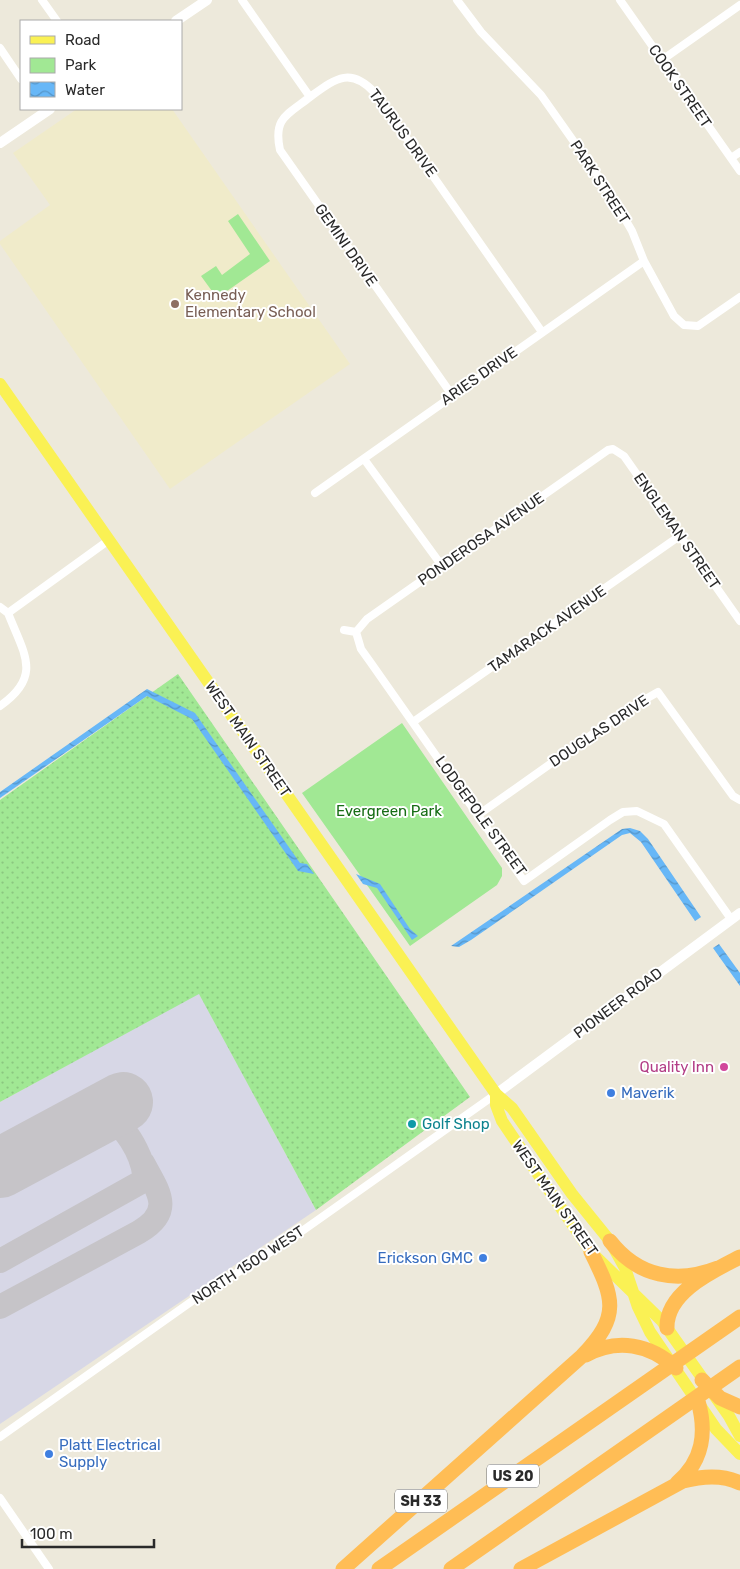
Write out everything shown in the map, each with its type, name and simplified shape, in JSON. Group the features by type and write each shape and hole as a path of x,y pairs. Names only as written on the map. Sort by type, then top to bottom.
{"highway":[{"path":"610,1241 628,1260 653,1274 686,1277 718,1268"},
{"path":"574,1363 597,1339 606,1324 610,1311 608,1288 591,1252"},
{"path":"668,1328 670,1313 679,1300 697,1282 718,1268 740,1257"},
{"name":"US 20","path":"379,1569 740,1317"},
{"name":"SH 33","path":"343,1569 574,1363 598,1349 620,1344 649,1350 676,1368"},
{"name":"US 20","path":"451,1569 737,1369"},
{"path":"702,1380 720,1398 740,1407"},
{"path":"674,1485 693,1466 702,1447 704,1428 698,1401"},
{"path":"521,1569 674,1485 693,1478 712,1476 728,1478 740,1483"}],"main road":[{"name":"WEST MAIN STREET","path":"0,384 496,1094 512,1108 572,1194 610,1241 625,1268 647,1327 716,1429 740,1454"},
{"name":"WEST MAIN STREET","path":"496,1094 496,1105 502,1121 591,1252 610,1273 633,1292 668,1328 702,1380 729,1416 740,1436"}],"street":[{"path":"42,0 56,20"},
{"path":"177,20 207,0"},
{"path":"242,0 310,97"},
{"name":"PARK STREET","path":"457,0 481,32 541,95 608,190 632,231 644,261 674,316 684,325 698,326 740,297"},
{"name":"COOK STREET","path":"620,0 740,171"},
{"path":"662,60 740,5"},
{"path":"0,48 20,78"},
{"name":"TAURUS DRIVE","path":"310,97 333,81 344,77 367,84 470,226 542,332"},
{"name":"GEMINI DRIVE","path":"310,97 279,123 277,130 280,150 452,395"},
{"path":"0,143 45,110"},
{"path":"731,158 740,152"},
{"name":"ARIES DRIVE","path":"315,493 644,261"},
{"name":"ENGLEMAN STREET","path":"608,450 618,451 624,456 740,621"},
{"name":"PONDEROSA AVENUE","path":"356,632 366,619 608,450"},
{"path":"364,459 442,566"},
{"name":"TAMARACK AVENUE","path":"413,722 681,535"},
{"path":"8,613 109,540"},
{"path":"0,607 8,613 27,670 23,685 18,692 0,706"},
{"path":"344,630 356,632"},
{"name":"LODGEPOLE STREET","path":"356,632 361,649 524,881 610,820 623,812 637,811 664,824 731,919"},
{"name":"DOUGLAS DRIVE","path":"478,815 628,709 658,692 733,796 740,800"},
{"name":"PIONEER ROAD","path":"496,1094 740,913"},
{"name":"NORTH 1500 WEST","path":"0,1437 195,1298 288,1241 496,1094"},
{"path":"0,1498 49,1569"}],"shaded area":[{"name":"Kennedy Elementary School","path":"76,110 173,110 350,364 170,489 0,244 0,241 50,205 13,153"},
{"path":"199,993 316,1210 0,1424 0,1102"}],"green space":[{"path":"238,214 270,261 217,298 201,276 216,266 222,275 250,254 228,221"},
{"path":"178,674 470,1097 316,1210 199,994 0,1102 0,800"},
{"name":"Evergreen Park","path":"402,723 502,868 502,876 497,885 410,946 302,793"}],"water":[{"path":"147,689 195,713 300,863 307,864 314,874 298,871 192,719 147,696 0,798 0,792"},
{"path":"630,828 640,831 648,839 701,917 695,921 641,842 630,833 622,835 471,940 459,947 451,946 622,829"},
{"path":"356,874 380,884 410,929 418,936 412,940 377,888 363,884"},
{"path":"719,944 740,973 740,986 713,948"}],"taxiway":[{"path":"0,1261 143,1181 143,1167 140,1158 126,1133 115,1123 92,1119"},
{"path":"0,1307 139,1232 150,1224 157,1216 160,1200 154,1183 143,1163"}],"runway":[{"path":"0,1168 123,1102"}],"place":[{"name":"Kennedy Elementary School","path":"175,304"},
{"name":"Quality Inn","path":"724,1067"},
{"name":"Maverik","path":"611,1093"},
{"name":"Golf Shop","path":"412,1124"},
{"name":"Erickson GMC","path":"483,1258"},
{"name":"Platt Electrical Supply","path":"49,1454"}]}
